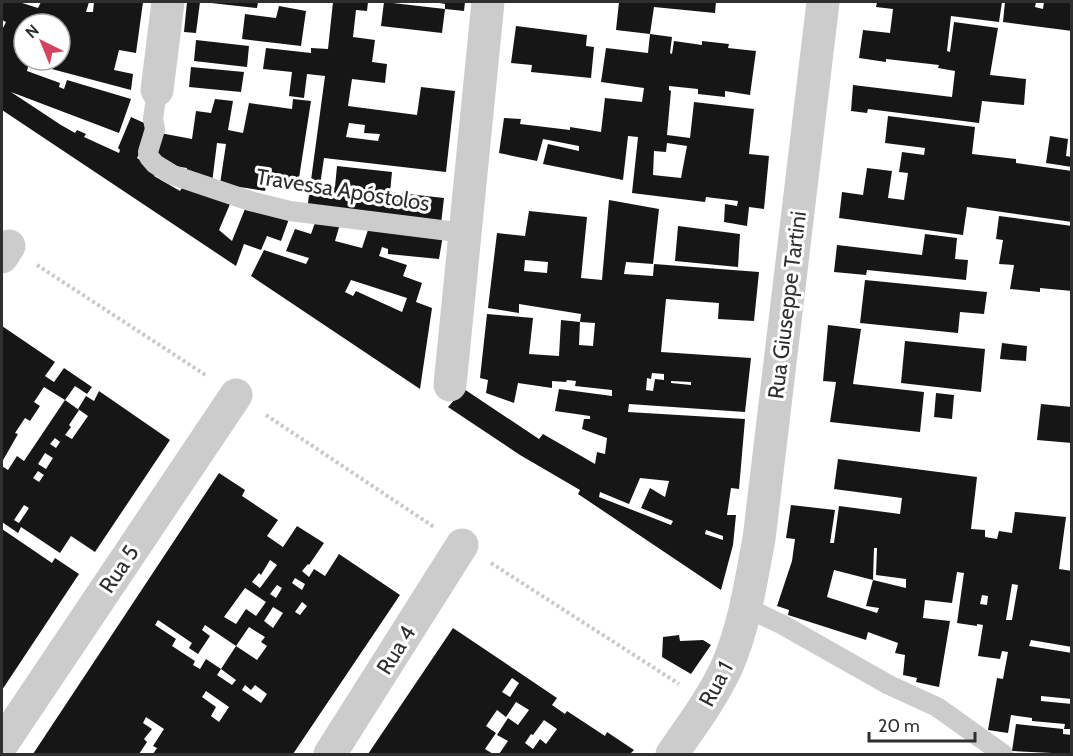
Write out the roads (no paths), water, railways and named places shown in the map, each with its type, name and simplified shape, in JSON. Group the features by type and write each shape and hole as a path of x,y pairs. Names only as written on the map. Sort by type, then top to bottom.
{"street":[{"path":"157,90 168,2"},
{"path":"450,385 489,2"},
{"name":"Rua Giuseppe Tartini","path":"745,607 761,527 824,2"},
{"name":"Rua 5","path":"2,744 236,395"},
{"name":"Rua 4","path":"330,754 462,545"},
{"name":"Rua 1","path":"672,754 708,702 728,666 745,607"}],"lane":[{"name":"Travessa Apóstolos","path":"157,90 153,119 155,129 148,152 155,164 173,175 223,193 290,211 465,233"},
{"path":"745,607 783,625 890,685 937,706 1004,754"}]}
